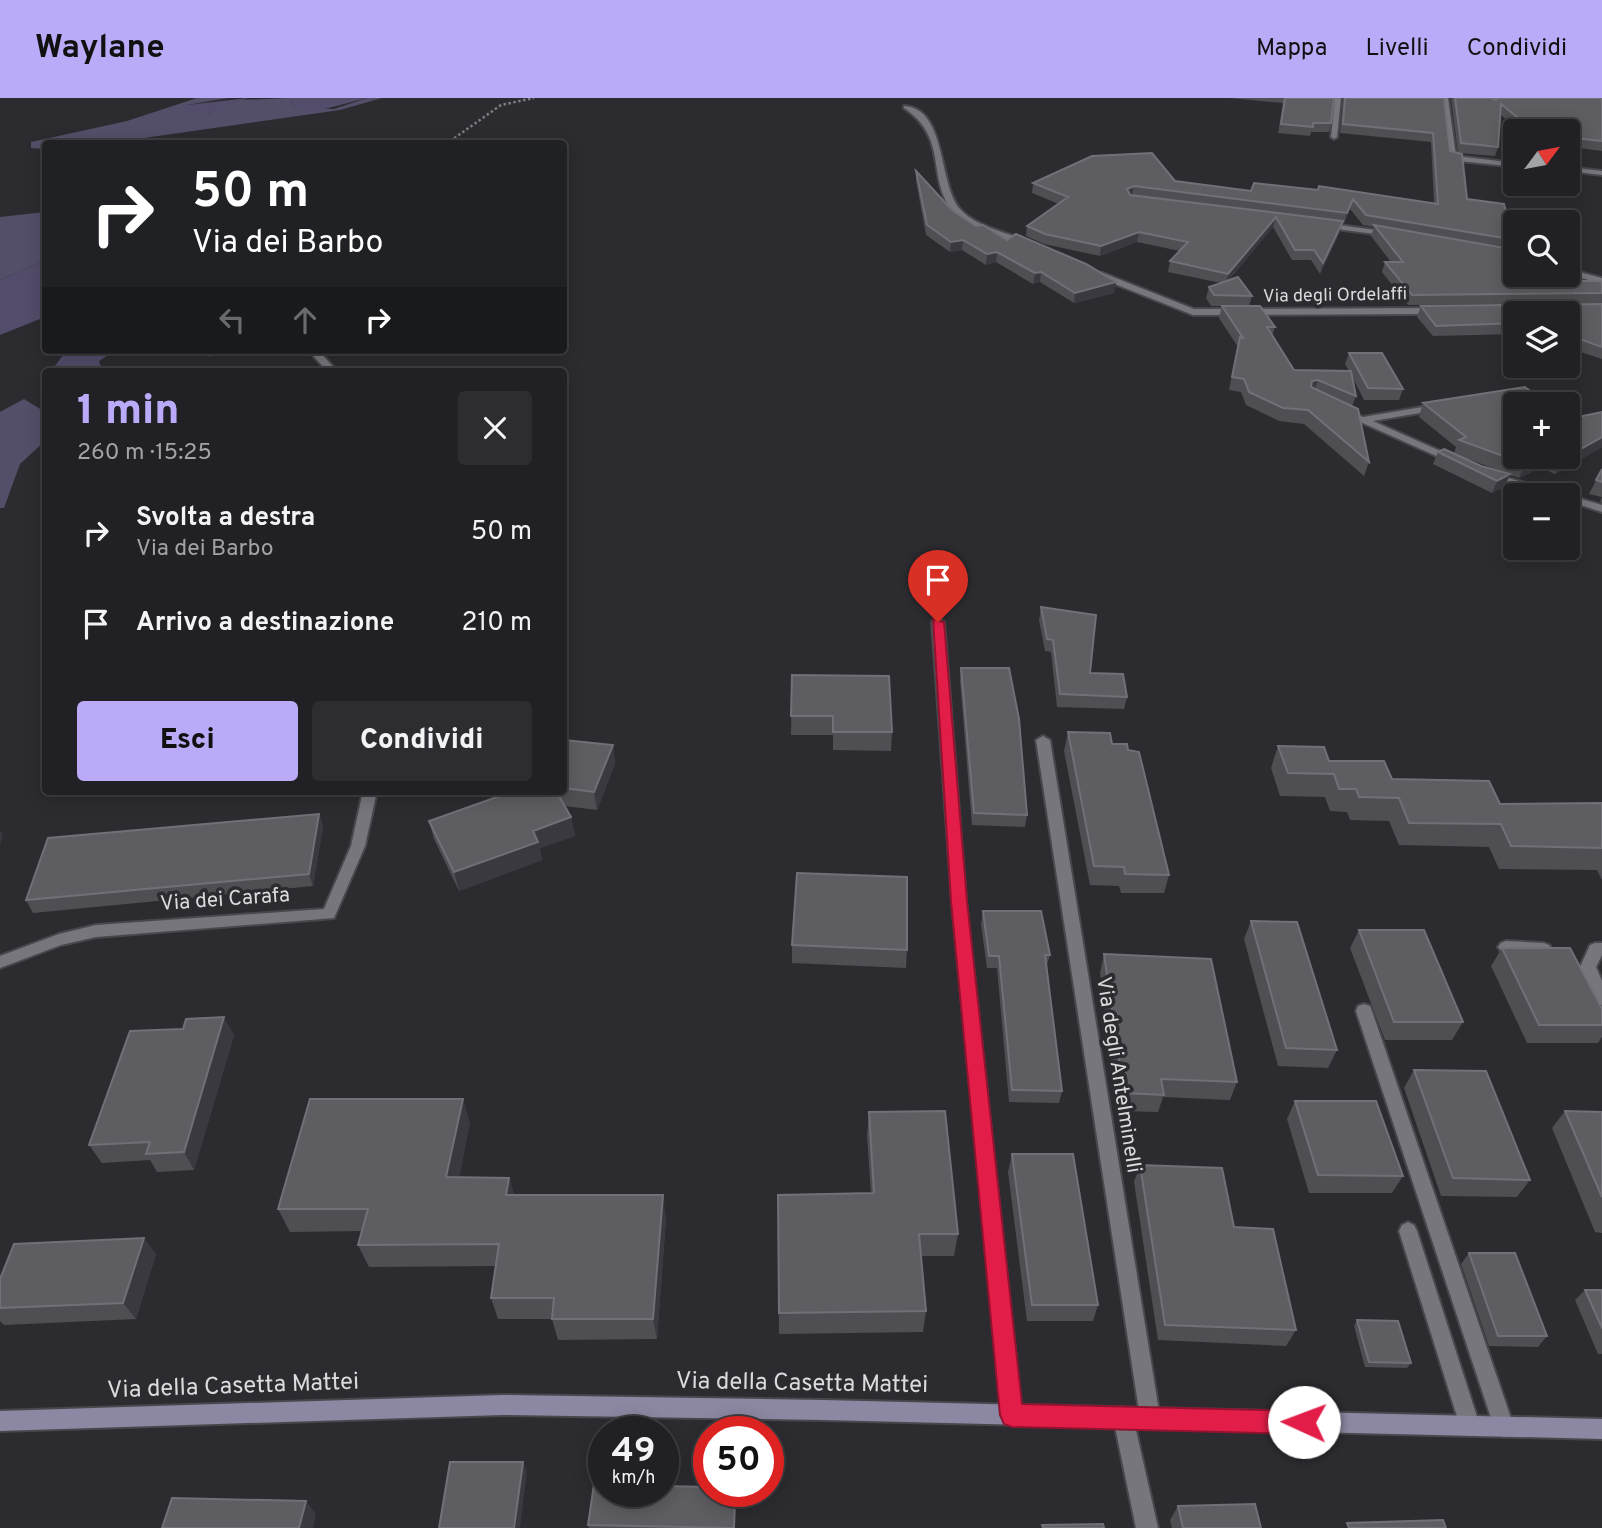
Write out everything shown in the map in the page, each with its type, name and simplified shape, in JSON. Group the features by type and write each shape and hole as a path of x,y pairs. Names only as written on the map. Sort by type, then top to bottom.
{"main road":[{"name":"Via della Casetta Mattei","path":"0,1421 502,1405 1150,1417 1602,1429"}],"street":[{"path":"1334,137 1338,98"},
{"path":"1445,98 1453,158 1503,164"},
{"path":"906,107 929,124 948,191 960,214 1042,250"},
{"path":"1580,170 1602,173"},
{"path":"1310,223 1405,236"},
{"name":"Via degli Ordelaffi","path":"1091,271 1193,312 1450,311"},
{"path":"1580,275 1602,281"},
{"path":"317,354 329,368"},
{"path":"1362,420 1450,406"},
{"path":"1337,409 1460,464"},
{"path":"1481,473 1517,483"},
{"path":"1580,501 1602,509"},
{"path":"938,622 959,901 1012,1415"},
{"name":"Via degli Antelminelli","path":"1042,740 1150,1417"},
{"name":"Via dei Carafa","path":"0,962 59,940 96,931 329,914 358,846 369,795"},
{"path":"1506,947 1545,949 1566,960 1597,1004"},
{"path":"1597,1004 1588,967 1595,950 1602,949"},
{"path":"1364,1011 1504,1427"},
{"path":"1408,1231 1470,1426"},
{"path":"1123,1417 1147,1528"}],"path":[{"path":"452,140 501,105 534,98"}],"shaded area":[{"path":"197,98 228,98 187,105 208,114 239,100 289,98 294,107 334,109 367,98 382,98 340,110 130,140 42,140 42,149 31,148 31,142 127,121"},
{"path":"248,98 208,114 185,113 187,105"},
{"path":"289,98 367,98 313,112 294,107"},
{"path":"42,212 42,261 0,280 0,217"},
{"path":"42,261 42,318 0,335 0,280"},
{"path":"64,354 110,354 99,361 101,368 53,368"},
{"path":"24,399 42,410 42,444 20,464 4,508 0,508 0,412"}],"building":[{"path":"1285,98 1334,98 1331,123 1313,123 1313,127 1281,124"},
{"path":"1345,98 1444,98 1450,151 1462,154 1467,199 1504,204 1503,238 1366,215 1353,199 1347,213 1134,186 1127,189 1130,195 1343,221 1323,263 1314,250 1295,250 1276,217 1228,274 1170,261 1188,242 1139,232 1101,246 1045,234 1027,226 1068,197 1033,183 1092,156 1152,153 1175,181 1251,191 1254,183 1318,190 1319,186 1438,204 1433,133 1343,124"},
{"path":"1455,98 1602,98 1602,141 1580,139 1580,119 1520,119 1501,104 1498,147 1461,143"},
{"path":"916,171 952,210 976,226 983,225 1007,240 1016,234 1086,264 1116,282 1075,293 1041,272 1035,273 997,252 987,254 963,240 951,242 927,225"},
{"path":"1374,225 1503,248 1503,287 1580,287 1580,281 1600,281 1602,293 1412,295 1385,262 1403,262"},
{"path":"1238,277 1252,296 1214,295 1209,287"},
{"path":"1580,304 1602,304 1602,347 1580,339"},
{"path":"1503,305 1503,323 1436,326 1421,306"},
{"path":"1222,306 1260,306 1275,327 1267,327 1294,370 1351,371 1356,396 1318,380 1312,381 1311,387 1358,409 1369,462 1308,410 1283,408 1249,392 1244,379 1232,377 1240,337 1243,338"},
{"path":"1349,353 1382,353 1403,389 1368,388"},
{"path":"1525,387 1531,392 1503,392 1503,456 1459,440 1466,437 1423,403"},
{"path":"1602,412 1602,437 1580,449 1580,417"},
{"path":"1444,449 1481,466 1510,474 1497,481 1438,452"},
{"path":"1602,469 1602,482 1596,480"},
{"path":"1041,607 1096,615 1090,673 1123,674 1127,697 1060,694 1053,640 1047,639"},
{"path":"961,668 1009,668 1019,719 1027,815 974,813"},
{"path":"792,675 889,676 892,732 833,732 833,716 791,716"},
{"path":"1068,732 1110,733 1112,744 1127,744 1128,750 1139,752 1169,875 1125,874 1124,867 1094,866"},
{"path":"567,740 613,745 594,792 567,788"},
{"path":"1278,746 1324,747 1329,761 1384,761 1392,779 1489,781 1500,804 1602,803 1602,848 1511,846 1501,824 1409,823 1399,798 1359,797 1356,789 1339,789 1334,774 1288,773"},
{"path":"503,795 558,795 571,817 533,831 538,842 454,872 429,821"},
{"path":"319,814 309,874 26,900 48,838"},
{"path":"797,873 907,877 907,950 792,945"},
{"path":"983,911 1041,911 1050,955 1045,955 1062,1091 1012,1090 999,956 989,956"},
{"path":"1251,921 1297,922 1337,1050 1286,1048"},
{"path":"1359,930 1424,930 1463,1022 1394,1022"},
{"path":"1502,948 1570,948 1602,1009 1602,1025 1539,1025"},
{"path":"1104,954 1211,959 1237,1082 1161,1079 1164,1095 1124,1093"},
{"path":"224,1017 184,1152 146,1154 150,1142 89,1145 130,1031 183,1029 186,1019"},
{"path":"1414,1070 1486,1071 1530,1180 1453,1178"},
{"path":"310,1099 463,1099 446,1177 509,1178 506,1195 663,1195 653,1319 552,1319 554,1298 491,1298 499,1244 358,1245 368,1209 278,1209"},
{"path":"1295,1101 1376,1101 1403,1176 1318,1175"},
{"path":"945,1111 958,1234 919,1234 926,1311 779,1313 778,1195 874,1193 869,1112"},
{"path":"1565,1111 1602,1112 1602,1197"},
{"path":"1012,1154 1073,1154 1098,1305 1032,1305"},
{"path":"1140,1165 1222,1168 1234,1227 1273,1229 1296,1330 1165,1325"},
{"path":"144,1238 123,1303 0,1308 0,1279 14,1244"},
{"path":"1469,1253 1515,1253 1547,1336 1498,1336"},
{"path":"1585,1290 1602,1290 1602,1328"},
{"path":"1357,1320 1398,1321 1411,1363 1369,1362"},
{"path":"450,1462 523,1462 514,1528 439,1528"},
{"path":"679,1486 693,1487 693,1507 735,1507 734,1528 588,1525 591,1507 679,1507"},
{"path":"172,1498 306,1501 299,1528 162,1528"},
{"path":"1255,1504 1261,1528 1183,1528 1178,1506"},
{"path":"1443,1520 1446,1528 1349,1528 1347,1523"},
{"path":"1103,1524 1104,1528 1043,1528 1042,1525"}],"route":[{"path":"938,622 959,901 1012,1415 1304,1422"}]}
